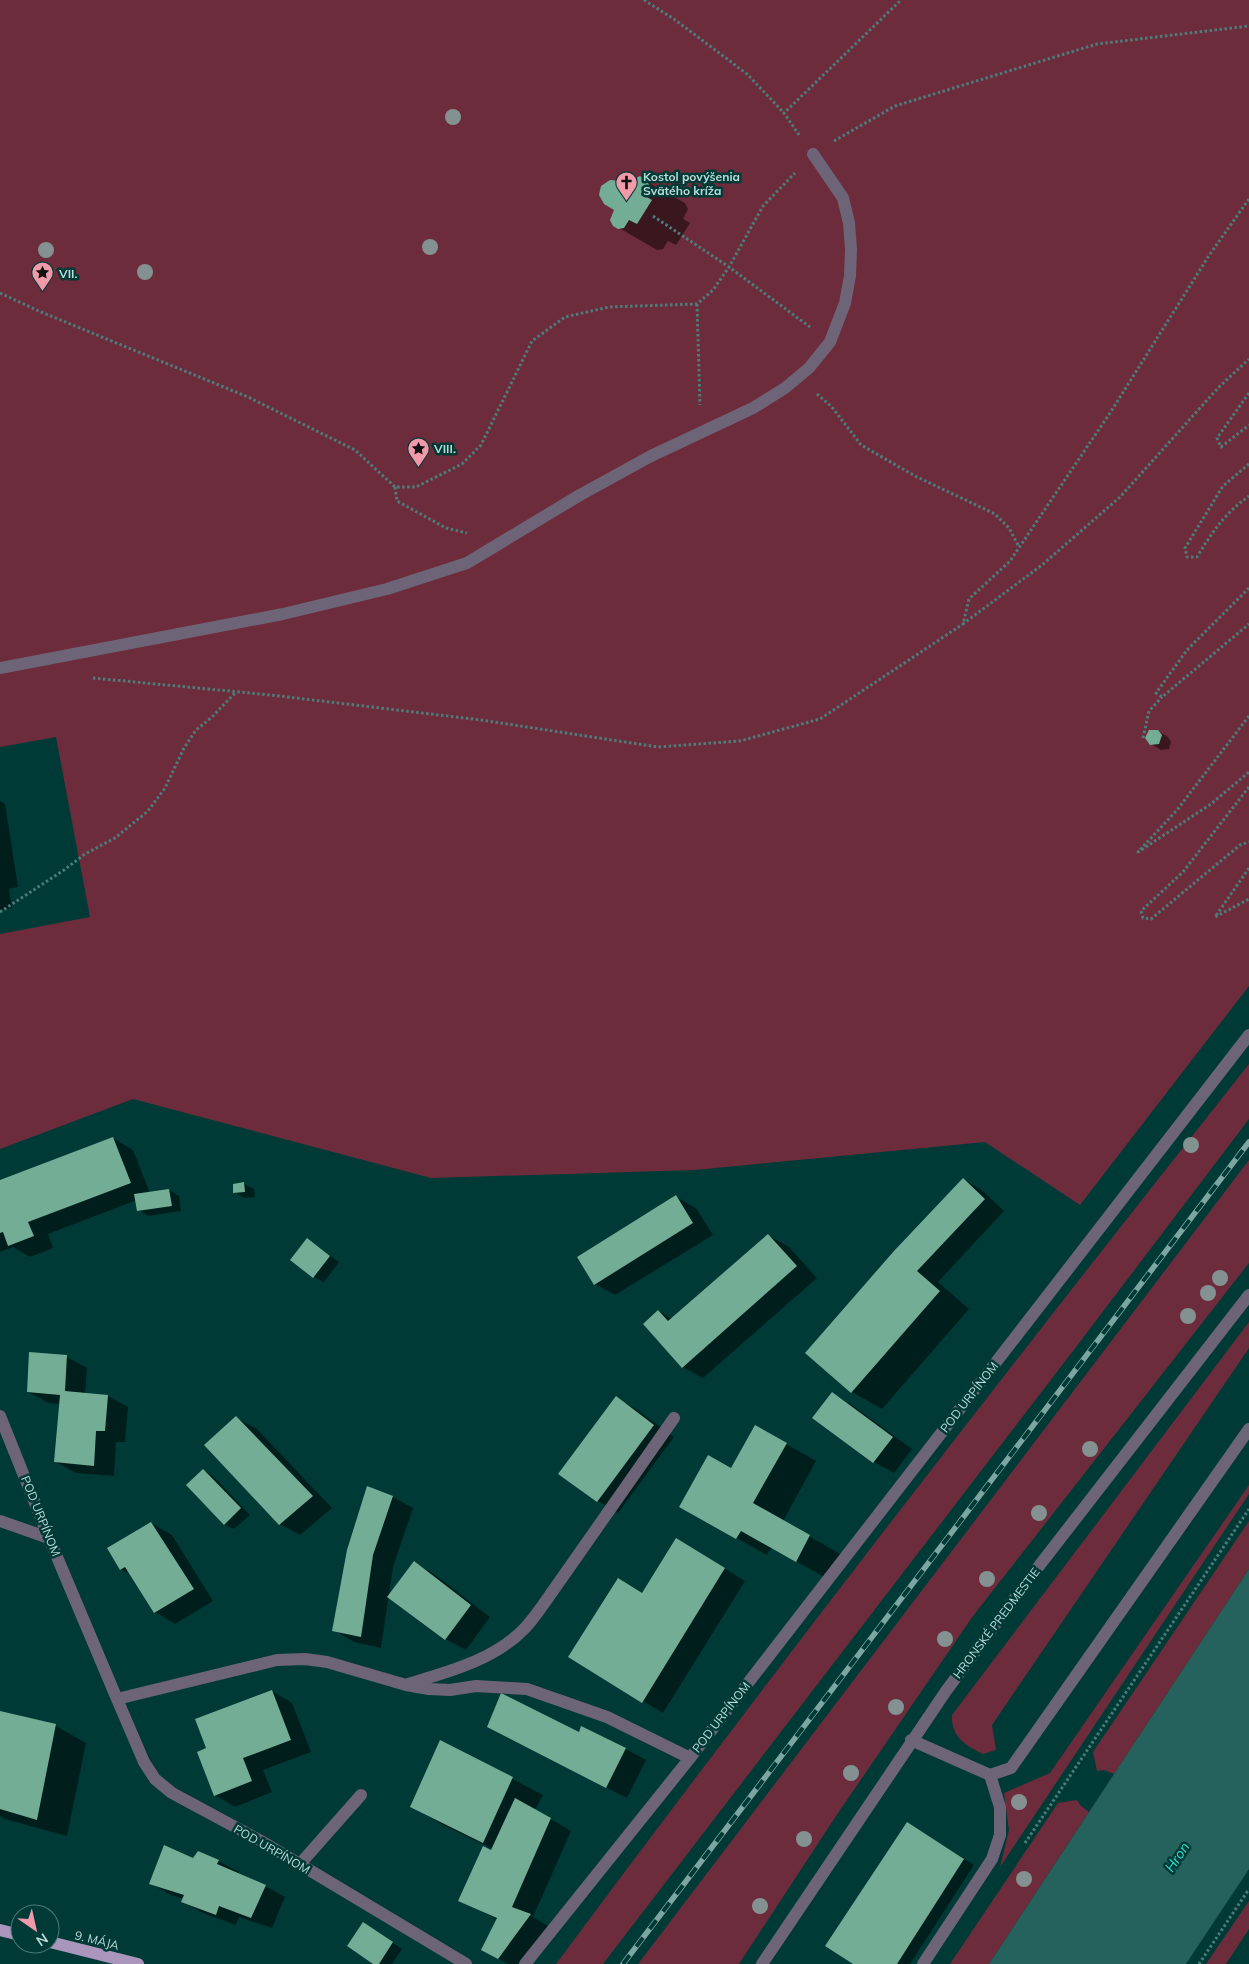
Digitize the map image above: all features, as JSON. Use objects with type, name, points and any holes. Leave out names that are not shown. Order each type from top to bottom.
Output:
[{"type":"main road","name":"9. MÁJA","points":[[60,1944],[138,1964]]},
{"type":"street","points":[[0,668],[283,614],[387,589],[467,563],[580,495],[651,456],[753,408],[785,388],[809,368],[834,335],[845,303],[850,276],[850,240],[843,198],[813,154]]},
{"type":"street","name":"POD URPÍNOM","points":[[525,1964],[690,1758],[1249,1035]]},
{"type":"street","name":"HRONSKÉ PREDMESTIE","points":[[762,1964],[911,1740],[1032,1575],[1249,1295]]},
{"type":"street","name":"POD URPÍNOM","points":[[0,1416],[48,1538],[144,1762],[155,1779],[172,1793],[261,1840],[466,1964]]},
{"type":"street","points":[[406,1685],[450,1672],[478,1659],[504,1646],[524,1630],[674,1418]]},
{"type":"street","points":[[911,1740],[990,1776],[1011,1768],[1249,1429]]},
{"type":"street","points":[[0,1521],[48,1538]]},
{"type":"street","name":"POD URPÍNOM","points":[[117,1699],[277,1660],[327,1662],[429,1690],[450,1690],[476,1686],[527,1689],[607,1717],[690,1758]]},
{"type":"street","points":[[923,1964],[992,1859],[1000,1835],[1000,1808],[990,1776]]},
{"type":"street","points":[[300,1864],[361,1795]]},
{"type":"path","points":[[644,0],[674,19],[747,74],[784,113],[813,154]]},
{"type":"path","points":[[784,113],[901,0]]},
{"type":"path","points":[[395,487],[416,486],[462,464],[481,446],[532,342],[564,317],[609,307],[697,304],[713,290],[729,267],[763,206],[813,154],[895,106],[1097,44],[1249,26]]},
{"type":"path","points":[[963,624],[969,599],[1010,561],[1110,413],[1210,254],[1249,199]]},
{"type":"path","points":[[654,216],[791,312]]},
{"type":"path","points":[[0,293],[248,397],[346,445],[355,450],[395,487],[397,501],[446,528],[476,536],[493,548]]},
{"type":"path","points":[[697,304],[701,433]]},
{"type":"path","points":[[89,678],[237,692],[481,720],[658,747],[740,741],[820,719],[963,624],[1042,565],[1120,497],[1218,388],[1249,359]]},
{"type":"path","points":[[798,376],[832,407],[861,445],[915,476],[994,514],[1010,528],[1019,547]]},
{"type":"path","points":[[1249,393],[1217,438],[1221,447],[1249,424]]},
{"type":"path","points":[[1249,464],[1223,486],[1185,548],[1187,557],[1197,557],[1214,528],[1238,504],[1249,496]]},
{"type":"path","points":[[1162,697],[1156,693],[1187,650],[1249,588]]},
{"type":"path","points":[[1143,738],[1149,711],[1162,697],[1249,624]]},
{"type":"path","points":[[0,912],[85,854],[115,838],[148,812],[165,788],[184,748],[196,730],[237,692]]},
{"type":"path","points":[[1249,716],[1177,810],[1138,852],[1211,804],[1249,772]]},
{"type":"path","points":[[1249,787],[1183,872],[1141,911],[1143,918],[1151,919],[1240,845],[1249,842]]},
{"type":"path","points":[[1249,868],[1215,917],[1249,899]]},
{"type":"path","points":[[1021,1848],[1249,1509]]},
{"type":"path","points":[[1199,1964],[1249,1889]]},
{"type":"shaded area","points":[[0,0],[1249,0],[1249,986],[1080,1205],[985,1142],[695,1170],[431,1178],[133,1099],[0,1149],[0,934],[90,917],[56,737],[0,747]]},
{"type":"shaded area","points":[[1249,1064],[1249,1119],[603,1964],[556,1964],[899,1511]]},
{"type":"shaded area","points":[[1249,1160],[1249,1263],[973,1616],[836,1816],[739,1964],[638,1964]]},
{"type":"shaded area","points":[[1249,1322],[1249,1348],[992,1725],[996,1750],[983,1754],[965,1744],[954,1729],[952,1715]]},
{"type":"shaded area","points":[[1249,1485],[1249,1494],[1000,1867],[1009,1830],[1004,1793],[1050,1773]]},
{"type":"shaded area","points":[[1249,1521],[1249,1569],[1114,1774],[1104,1770],[1097,1771],[1093,1752]]},
{"type":"shaded area","points":[[1077,1800],[1089,1812],[989,1964],[950,1964],[1058,1803]]},
{"type":"shaded area","points":[[1249,1901],[1249,1929],[1226,1964],[1206,1964]]},
{"type":"water","name":"Hron","points":[[1249,1569],[1249,1869],[1186,1964],[989,1964]]},
{"type":"building","name":"Kostol povýšenia Svätého kríža","points":[[640,176],[650,186],[645,196],[652,200],[637,224],[629,220],[624,228],[618,229],[613,226],[610,220],[614,210],[604,204],[599,195],[601,186],[610,180],[620,181],[630,186],[634,179]]},
{"type":"building","points":[[1149,730],[1158,730],[1162,735],[1159,744],[1150,745],[1145,738]]},
{"type":"building","points":[[113,1137],[131,1183],[28,1222],[34,1236],[8,1246],[3,1232],[0,1233],[0,1180]]},
{"type":"building","points":[[963,1178],[985,1199],[917,1271],[940,1291],[851,1393],[805,1353],[894,1251]]},
{"type":"building","points":[[244,1182],[245,1192],[233,1193],[233,1184]]},
{"type":"building","points":[[169,1189],[172,1206],[137,1211],[134,1194]]},
{"type":"building","points":[[676,1195],[693,1223],[594,1285],[577,1257]]},
{"type":"building","points":[[768,1234],[797,1266],[682,1368],[643,1324],[658,1310],[668,1321]]},
{"type":"building","points":[[307,1238],[330,1256],[313,1278],[290,1260]]},
{"type":"building","points":[[29,1352],[67,1355],[65,1391],[108,1395],[105,1431],[96,1431],[94,1466],[54,1462],[60,1395],[27,1392]]},
{"type":"building","points":[[832,1392],[893,1437],[873,1463],[812,1418]]},
{"type":"building","points":[[616,1396],[654,1425],[597,1502],[558,1474]]},
{"type":"building","points":[[236,1416],[313,1496],[279,1525],[204,1445]]},
{"type":"building","points":[[755,1425],[787,1443],[753,1503],[810,1535],[796,1562],[741,1531],[736,1539],[679,1507],[708,1455],[731,1468]]},
{"type":"building","points":[[203,1469],[241,1508],[224,1525],[186,1485]]},
{"type":"building","points":[[367,1486],[393,1496],[373,1555],[361,1637],[332,1631],[347,1550]]},
{"type":"building","points":[[151,1522],[194,1589],[154,1613],[125,1567],[120,1570],[107,1548]]},
{"type":"building","points":[[676,1538],[725,1568],[642,1703],[568,1657],[618,1578],[642,1593]]},
{"type":"building","points":[[414,1561],[471,1605],[445,1640],[387,1597]]},
{"type":"building","points":[[272,1690],[291,1740],[243,1758],[252,1781],[214,1796],[197,1752],[206,1748],[195,1719]]},
{"type":"building","points":[[501,1693],[579,1732],[581,1726],[626,1748],[606,1788],[487,1727]]},
{"type":"building","points":[[0,1711],[56,1724],[37,1820],[0,1809]]},
{"type":"building","points":[[440,1740],[513,1777],[483,1843],[410,1807]]},
{"type":"building","points":[[515,1798],[551,1818],[512,1907],[531,1914],[498,1959],[481,1950],[497,1918],[458,1901],[483,1846],[491,1850]]},
{"type":"building","points":[[907,1822],[964,1859],[897,1964],[853,1964],[825,1946]]},
{"type":"building","points":[[164,1845],[193,1858],[198,1851],[219,1860],[217,1864],[266,1885],[251,1918],[219,1906],[216,1915],[181,1902],[184,1895],[149,1884]]},
{"type":"building","points":[[363,1922],[393,1942],[379,1964],[373,1964],[347,1946]]},
{"type":"railway","points":[[623,1964],[1249,1142]]},
{"type":"place","name":"Kostol povýšenia Svätého kríža","points":[[627,202]]},
{"type":"place","name":"VII.","points":[[43,292]]},
{"type":"place","name":"VIII.","points":[[418,467]]}]
